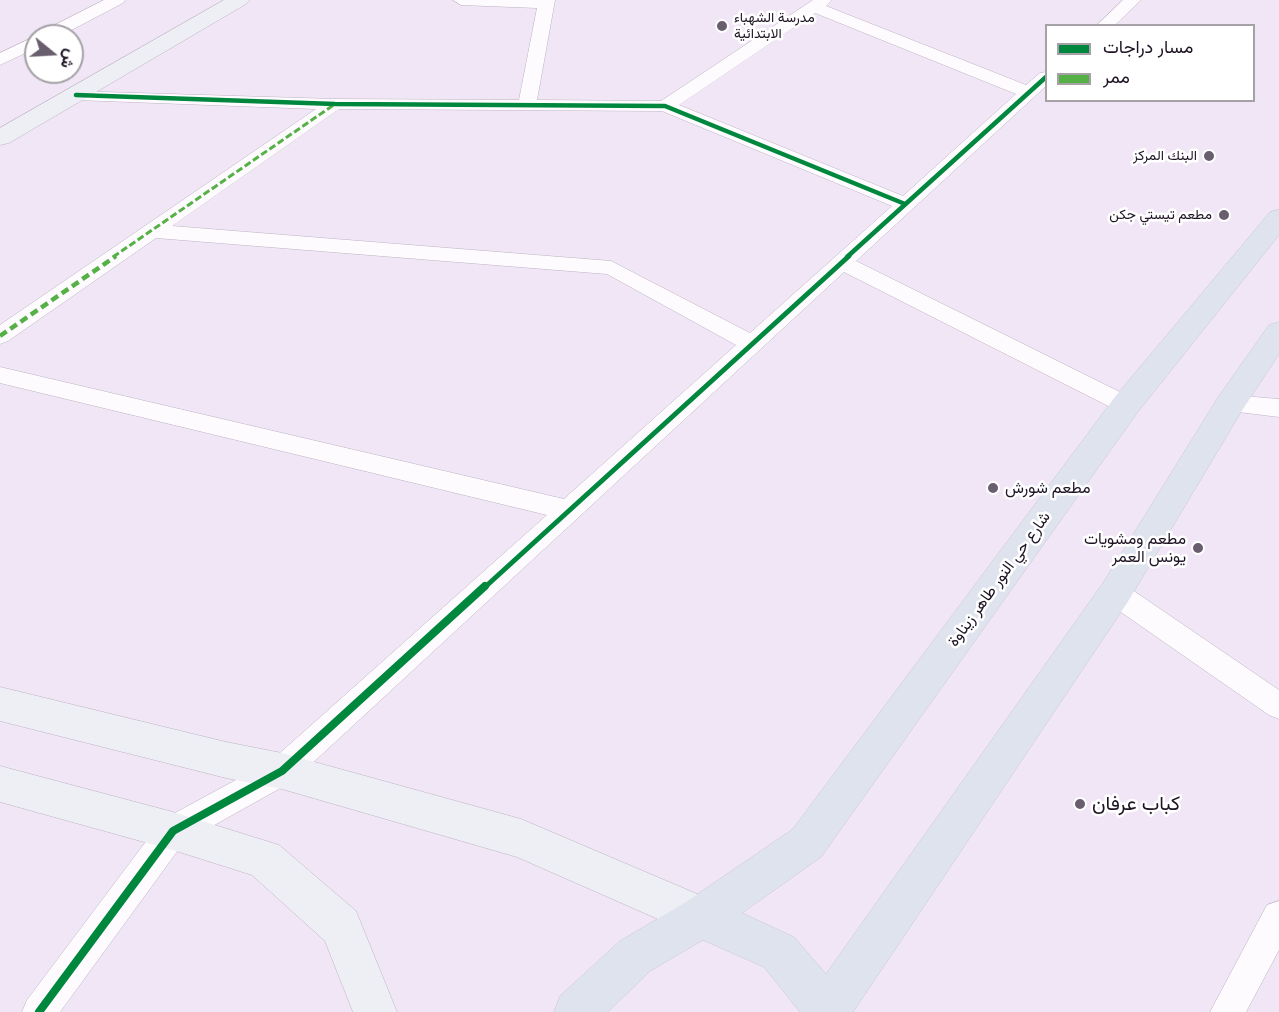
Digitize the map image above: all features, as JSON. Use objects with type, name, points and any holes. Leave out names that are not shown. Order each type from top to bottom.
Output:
[{"type":"main road","name":"شارع حي النور طاهر زيناوة","points":[[576,1012],[635,956],[701,917],[807,843],[1126,405],[1279,219]]},
{"type":"main road","points":[[701,917],[779,951],[829,1011],[1115,593],[1230,404],[1279,332]]},
{"type":"street","points":[[70,24],[117,0]]},
{"type":"street","points":[[31,96],[204,0]]},
{"type":"street","points":[[0,138],[238,0]]},
{"type":"street","points":[[461,0],[547,2],[527,106]]},
{"type":"street","points":[[1106,24],[1133,0]]},
{"type":"street","points":[[39,1012],[174,831],[282,771],[1038,85],[819,3],[665,106]]},
{"type":"street","points":[[0,60],[24,47]]},
{"type":"street","points":[[76,95],[335,104],[665,106],[905,204]]},
{"type":"street","points":[[0,336],[335,104]]},
{"type":"street","points":[[152,231],[611,268],[752,344]]},
{"type":"street","points":[[841,262],[1126,405]]},
{"type":"street","points":[[0,375],[569,510]]},
{"type":"street","points":[[1230,404],[1279,408]]},
{"type":"street","points":[[1115,593],[1279,706]]},
{"type":"street","points":[[0,704],[226,760],[282,771],[521,840],[701,917]]},
{"type":"street","points":[[0,784],[174,831],[264,860],[341,926],[375,1012]]},
{"type":"street","points":[[1227,1012],[1279,917]]},
{"type":"marked path","points":[[0,336],[335,104]]},
{"type":"cycle path","points":[[39,1012],[173,831],[282,771],[1045,78]]},
{"type":"cycle path","points":[[76,95],[335,104],[665,106],[905,204]]},
{"type":"place","name":"مدرسة الشهباء الابتدائية","points":[[722,26]]},
{"type":"place","name":"البنك المركز","points":[[1209,156]]},
{"type":"place","name":"مطعم تيستي جكن","points":[[1224,215]]},
{"type":"place","name":"مطعم شورش","points":[[993,488]]},
{"type":"place","name":"مطعم ومشويات يونس العمر","points":[[1198,548]]},
{"type":"place","name":"كباب عرفان","points":[[1080,804]]}]
